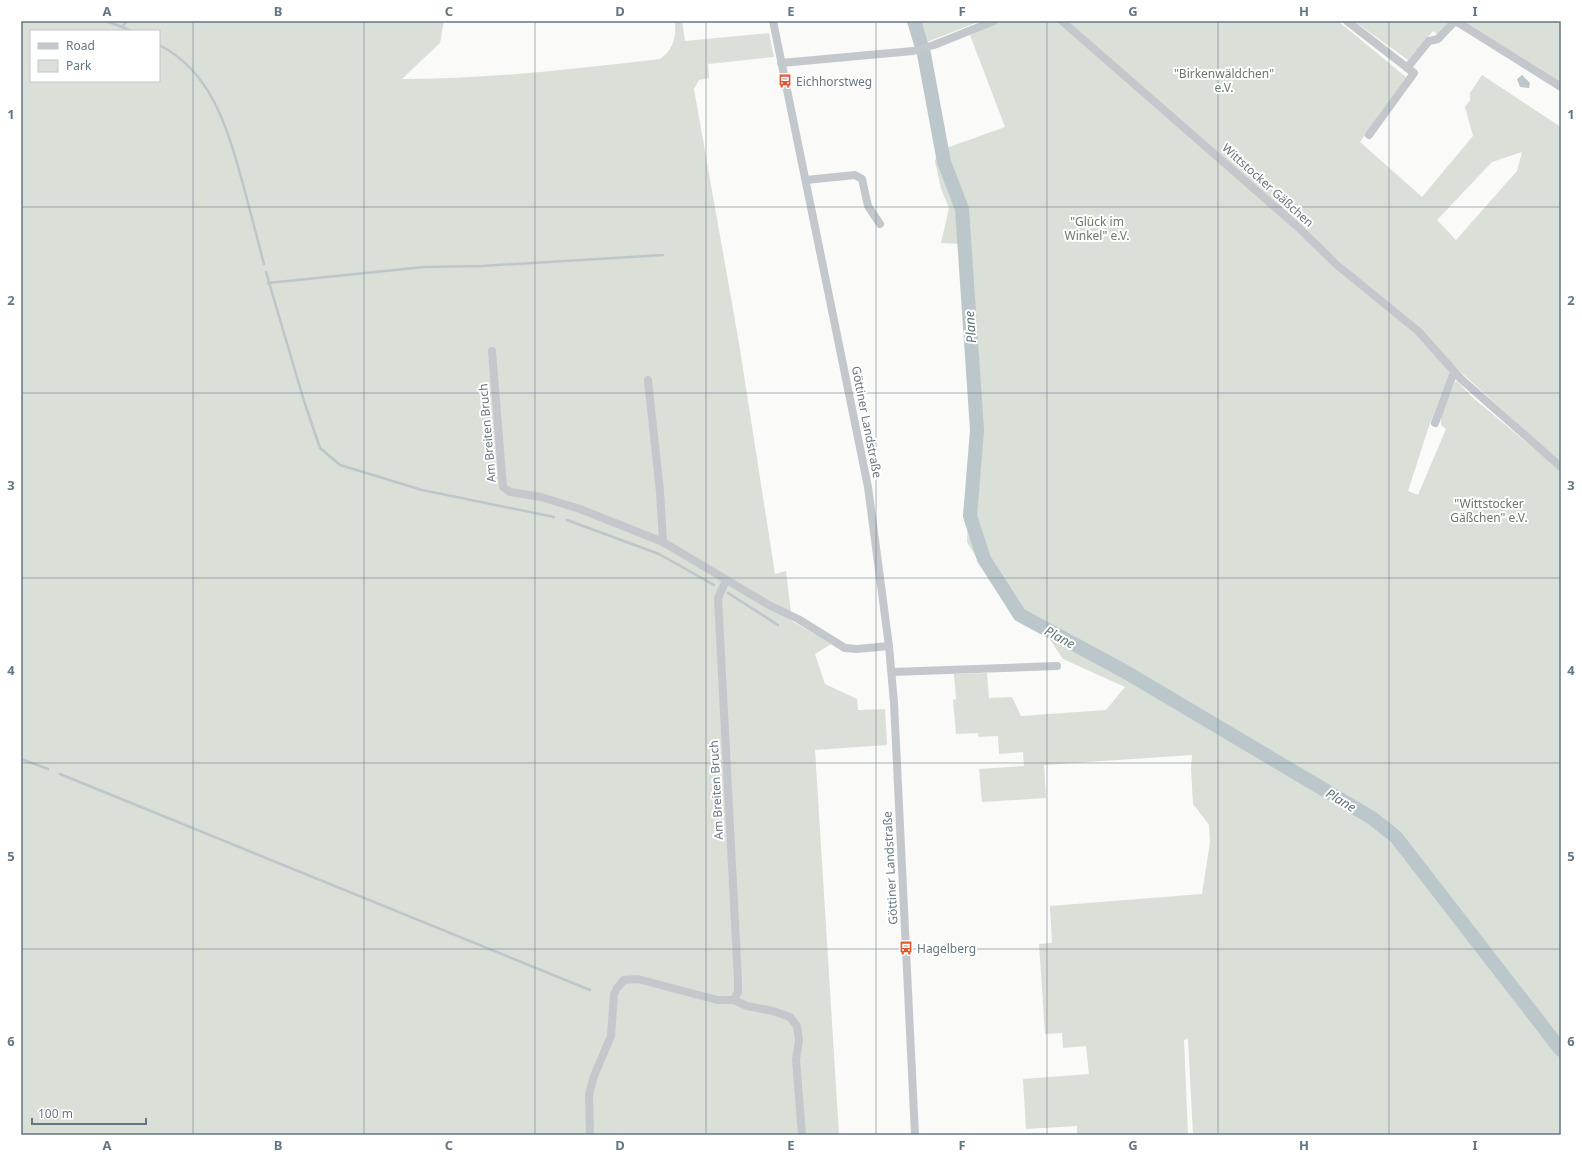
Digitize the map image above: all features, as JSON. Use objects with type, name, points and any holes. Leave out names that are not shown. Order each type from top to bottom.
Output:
[{"type":"street","name":"Göttiner Landstraße","points":[[773,21],[868,487],[889,646],[892,672],[915,1135]]},
{"type":"street","points":[[781,63],[913,51],[934,45],[994,21]]},
{"type":"street","name":"Wittstocker Gäßchen","points":[[1062,21],[1288,218],[1337,264],[1418,331],[1440,354],[1454,372],[1561,468]]},
{"type":"street","points":[[1347,21],[1414,73],[1369,135]]},
{"type":"street","points":[[1407,68],[1429,41],[1438,38],[1454,22],[1459,23],[1561,87]]},
{"type":"street","points":[[806,180],[855,175],[862,179],[868,206],[880,224]]},
{"type":"street","name":"Am Breiten Bruch","points":[[492,351],[503,487],[510,492],[568,505],[663,542],[726,580],[798,619],[845,648],[857,649],[889,646]]},
{"type":"street","points":[[1434,423],[1454,372]]},
{"type":"street","points":[[648,380],[660,492],[663,542]]},
{"type":"street","name":"Am Breiten Bruch","points":[[726,580],[718,598],[738,980],[738,992],[734,1000]]},
{"type":"street","points":[[892,672],[1057,666]]},
{"type":"street","points":[[590,1135],[589,1094],[594,1076],[610,1041],[614,994],[620,983],[630,979],[638,979],[717,1000],[734,1000],[757,1009],[783,1014],[790,1017],[797,1026],[799,1040],[796,1060],[802,1135]]},
{"type":"green space","points":[[21,21],[444,21],[440,43],[402,79],[435,79],[564,70],[660,59],[665,55],[673,43],[675,21],[682,21],[685,41],[769,33],[774,57],[708,64],[709,78],[699,80],[694,89],[739,343],[775,574],[786,571],[792,621],[831,644],[815,654],[825,684],[857,699],[858,710],[885,709],[887,745],[815,750],[839,1135],[21,1135]]},
{"type":"green space","points":[[911,21],[981,21],[919,45]]},
{"type":"green space","points":[[1003,21],[1059,21],[1415,333],[1449,369],[1449,375],[1428,429],[1408,491],[1418,495],[1446,429],[1441,425],[1441,416],[1455,382],[1457,381],[1472,397],[1561,471],[1561,1048],[1397,836],[1372,818],[1396,837],[1561,1052],[1561,1135],[1193,1135],[1188,1039],[1184,1040],[1188,1135],[1077,1135],[1077,1126],[1026,1129],[1023,1079],[1089,1074],[1086,1046],[1063,1048],[1062,1033],[1045,1034],[1039,944],[1052,943],[1050,906],[1202,894],[1210,842],[1209,825],[1193,804],[1191,769],[1192,755],[1044,765],[1046,798],[982,802],[979,769],[1024,766],[1023,752],[999,754],[998,736],[978,737],[978,733],[956,734],[953,700],[956,699],[954,674],[987,673],[989,698],[1012,697],[1021,716],[1106,710],[1125,687],[1063,659],[1045,632],[1021,617],[1015,621],[967,542],[972,423],[969,340],[960,244],[941,243],[949,208],[941,189],[935,161],[938,151],[1005,127],[970,35]]},
{"type":"green space","name":"\"Birkenwäldchen\" e.V.","points":[[1068,21],[1338,21],[1406,77],[1360,142],[1422,197],[1473,136],[1465,107],[1470,100],[1470,93],[1482,75],[1561,127],[1561,463],[1340,262]],"holes":[[[1522,152],[1517,171],[1456,240],[1437,220],[1492,162]]]},
{"type":"green space","points":[[1354,21],[1449,21],[1438,35],[1433,31],[1408,60]]},
{"type":"green space","points":[[1462,21],[1561,21],[1561,84]]},
{"type":"shaded area","points":[[1522,75],[1530,83],[1529,88],[1520,87],[1517,79]]},
{"type":"waterway","points":[[106,21],[122,27],[127,21]]},
{"type":"waterway","name":"Plane","points":[[914,21],[924,54],[944,162],[962,209],[977,430],[970,516],[984,559],[1020,615],[1124,671],[1372,818],[1396,837],[1561,1050]]},
{"type":"waterway","points":[[122,27],[129,30]]},
{"type":"waterway","points":[[160,46],[177,57],[193,71],[216,105],[231,144],[264,264]]},
{"type":"waterway","points":[[268,283],[424,267],[483,266],[663,255]]},
{"type":"waterway","points":[[266,272],[304,401],[320,448],[340,465],[422,490],[554,517]]},
{"type":"waterway","points":[[567,520],[659,554],[714,585]]},
{"type":"waterway","points":[[728,593],[778,625]]},
{"type":"waterway","points":[[21,759],[48,769]]},
{"type":"waterway","points":[[60,774],[590,990]]},
{"type":"place","name":"Eichhorstweg","points":[[785,81]]},
{"type":"place","name":"Hagelberg","points":[[906,948]]},
{"type":"park label","name":"\"Glück im Winkel\" e.V.","points":[[1097,228]]},
{"type":"park label","name":"\"Wittstocker Gäßchen\" e.V.","points":[[1489,510]]}]
